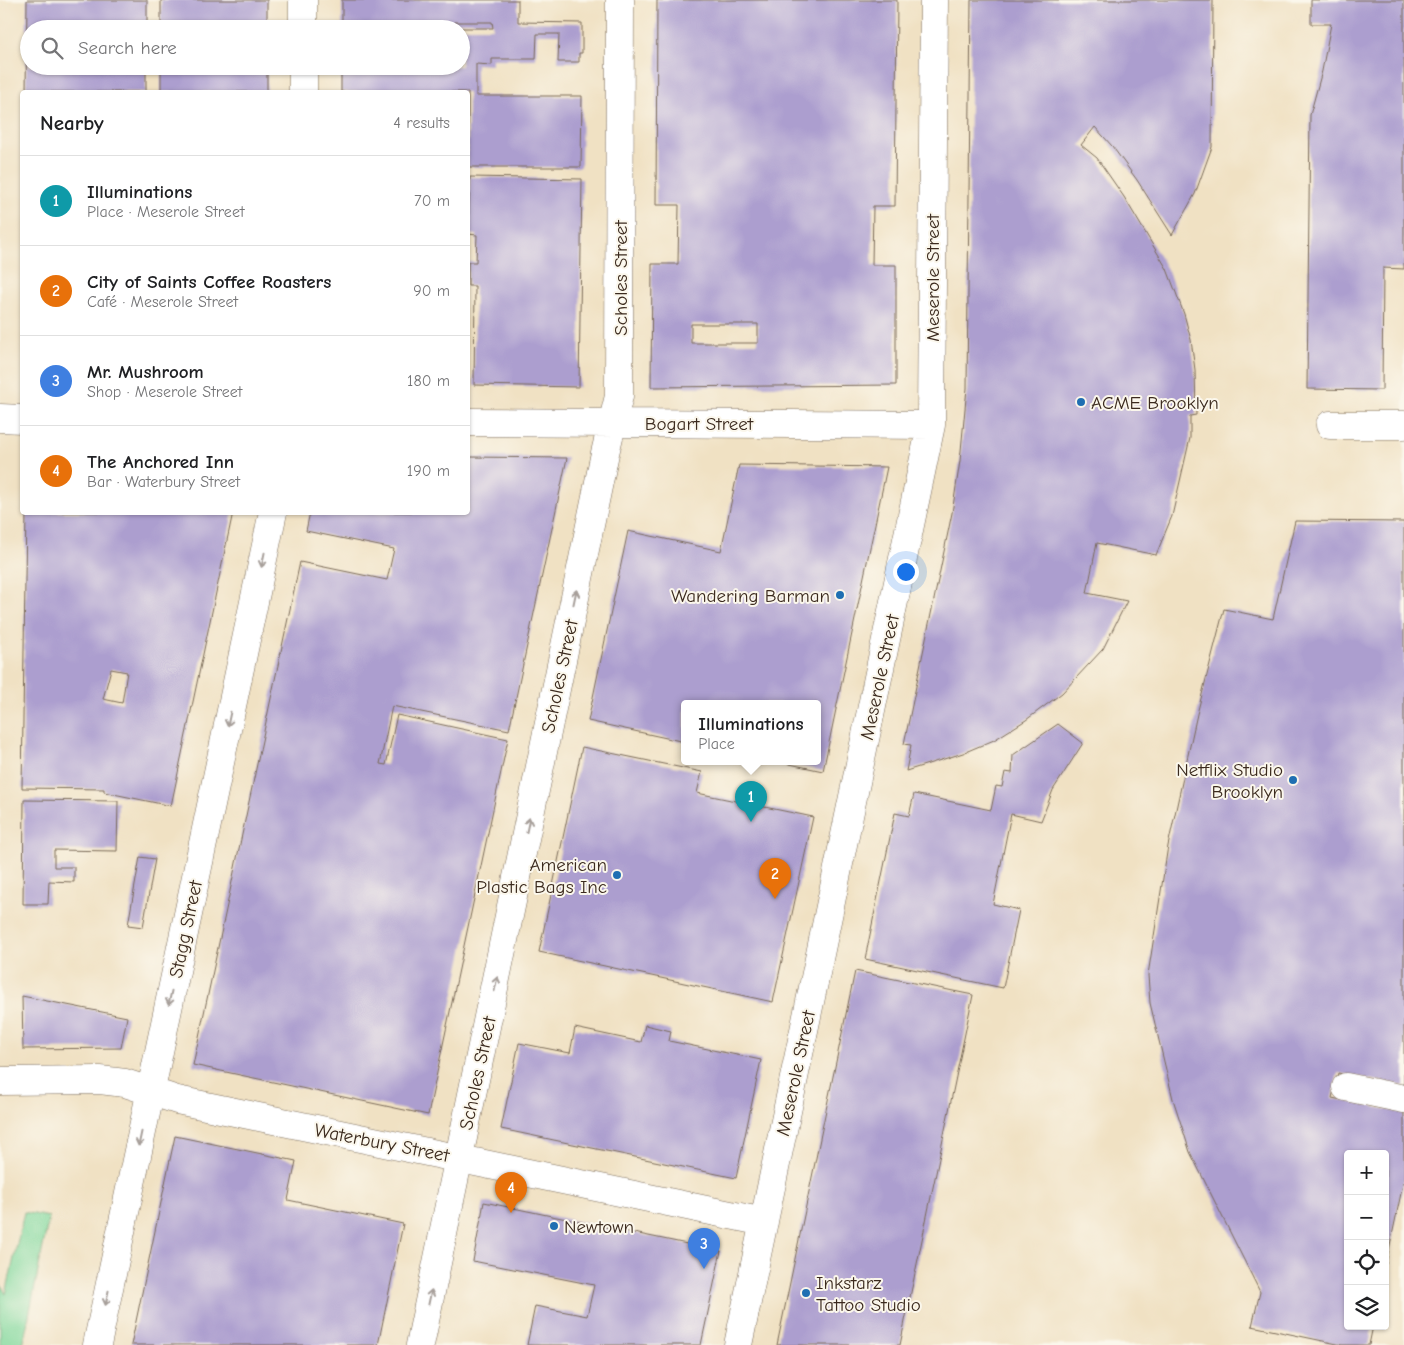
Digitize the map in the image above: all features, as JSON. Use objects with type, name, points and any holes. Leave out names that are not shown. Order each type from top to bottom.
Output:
[{"type":"street","points":[[303,0],[303,20]]},
{"type":"street","name":"Scholes Street","points":[[420,1345],[619,396],[620,0]]},
{"type":"street","name":"Meserole Street","points":[[738,1345],[931,425],[934,0]]},
{"type":"street","points":[[303,75],[303,90]]},
{"type":"street","points":[[0,418],[20,418]]},
{"type":"street","name":"Bogart Street","points":[[470,422],[931,425]]},
{"type":"street","points":[[1330,425],[1404,425]]},
{"type":"street","name":"Stagg Street","points":[[97,1345],[272,515]]},
{"type":"street","name":"Waterbury Street","points":[[0,1081],[100,1080],[125,1083],[177,1100],[764,1222]]},
{"type":"street","points":[[1346,1087],[1404,1099]]},
{"type":"green space","points":[[24,1212],[49,1217],[23,1345],[0,1345],[0,1283],[6,1294]]},
{"type":"building","points":[[27,0],[147,0],[147,20],[27,20]]},
{"type":"building","points":[[161,0],[267,0],[267,20],[161,20]]},
{"type":"building","points":[[342,0],[518,0],[518,22],[582,23],[582,53],[579,53],[579,62],[558,62],[559,34],[537,34],[536,59],[492,59],[492,65],[476,64],[476,96],[582,96],[581,167],[470,167],[470,90],[341,90],[341,75],[470,75],[470,28],[493,28],[492,22],[470,22],[470,20],[342,20]]},
{"type":"building","points":[[657,0],[897,0],[895,206],[873,206],[872,265],[896,265],[896,385],[651,387],[652,264],[678,264],[679,205],[656,205]],"holes":[[[691,324],[758,324],[758,343],[691,343]]]},
{"type":"building","points":[[971,0],[1213,0],[1212,147],[1195,194],[1172,235],[1137,180],[1112,146],[1095,127],[1081,145],[1097,158],[1124,197],[1167,269],[1184,314],[1191,340],[1195,370],[1196,415],[1190,416],[1190,438],[1172,516],[1156,555],[1097,543],[1087,593],[1127,601],[1103,649],[1062,693],[1026,720],[994,740],[963,753],[906,771],[911,745],[904,744],[952,513],[960,461],[967,388]]},
{"type":"building","points":[[1311,0],[1404,0],[1404,269],[1383,268],[1382,390],[1307,389],[1310,115],[1322,71],[1331,24],[1311,24]]},
{"type":"building","points":[[26,75],[146,75],[146,90],[26,90]]},
{"type":"building","points":[[161,75],[267,75],[267,90],[161,90]]},
{"type":"building","points":[[470,177],[582,179],[579,387],[474,385],[475,286],[470,286],[470,262],[476,262],[477,235],[470,234]]},
{"type":"building","points":[[470,457],[567,458],[509,730],[392,706],[380,764],[386,765],[397,715],[508,739],[428,1115],[193,1065],[300,562],[387,580],[394,549],[306,531],[309,515],[470,515]]},
{"type":"building","points":[[739,465],[887,467],[823,771],[794,765],[821,765],[821,700],[681,700],[681,741],[588,721],[628,531],[721,551]]},
{"type":"building","points":[[26,515],[232,515],[171,806],[104,792],[104,789],[22,788]],"holes":[[[111,669],[127,672],[122,703],[103,699]]]},
{"type":"building","name":"Netflix Studio Brooklyn","points":[[1295,521],[1404,522],[1404,1086],[1338,1073],[1332,1098],[1404,1113],[1404,1179],[1389,1250],[1389,1150],[1344,1150],[1344,1330],[1372,1330],[1369,1345],[1342,1345],[1252,1326],[1260,1292],[1190,1152],[1173,1099],[1150,1003],[1148,975],[1168,846],[1197,714],[1224,609],[1273,619]]},
{"type":"building","points":[[1058,724],[1083,743],[1053,790],[1041,821],[1011,814],[993,904],[1019,910],[1003,988],[865,959],[895,813],[909,816],[914,794],[991,810],[996,786],[1002,787],[1005,772],[1012,773],[1013,755]]},
{"type":"building","points":[[582,747],[702,772],[697,793],[813,817],[773,1002],[539,952]]},
{"type":"building","points":[[24,800],[118,801],[117,851],[54,850],[54,867],[74,867],[74,882],[49,881],[48,904],[23,904]]},
{"type":"building","points":[[140,857],[155,859],[143,927],[128,925]]},
{"type":"building","points":[[855,971],[973,995],[936,1173],[900,1345],[777,1345]]},
{"type":"building","points":[[22,996],[127,1017],[121,1048],[23,1049]]},
{"type":"building","points":[[645,1025],[671,1031],[669,1041],[761,1060],[736,1178],[501,1129],[519,1043],[570,1053],[575,1028],[641,1042]]},
{"type":"building","points":[[175,1136],[296,1161],[288,1200],[403,1224],[378,1345],[131,1345]]},
{"type":"building","points":[[484,1202],[721,1251],[701,1345],[527,1345],[535,1306],[587,1316],[594,1285],[473,1261]]},
{"type":"place","name":"ACME Brooklyn","points":[[1081,402]]},
{"type":"place","name":"Wandering Barman","points":[[840,595]]},
{"type":"place","name":"Netflix Studio Brooklyn","points":[[1293,780]]},
{"type":"place","name":"Illuminations","points":[[751,822]]},
{"type":"place","name":"American Plastic Bags Inc","points":[[617,875]]},
{"type":"place","name":"City of Saints Coffee Roasters","points":[[775,899]]},
{"type":"place","name":"The Anchored Inn","points":[[511,1213]]},
{"type":"place","name":"Newtown","points":[[554,1226]]},
{"type":"place","name":"Mr. Mushroom","points":[[704,1269]]},
{"type":"place","name":"Inkstarz Tattoo Studio","points":[[806,1293]]}]
